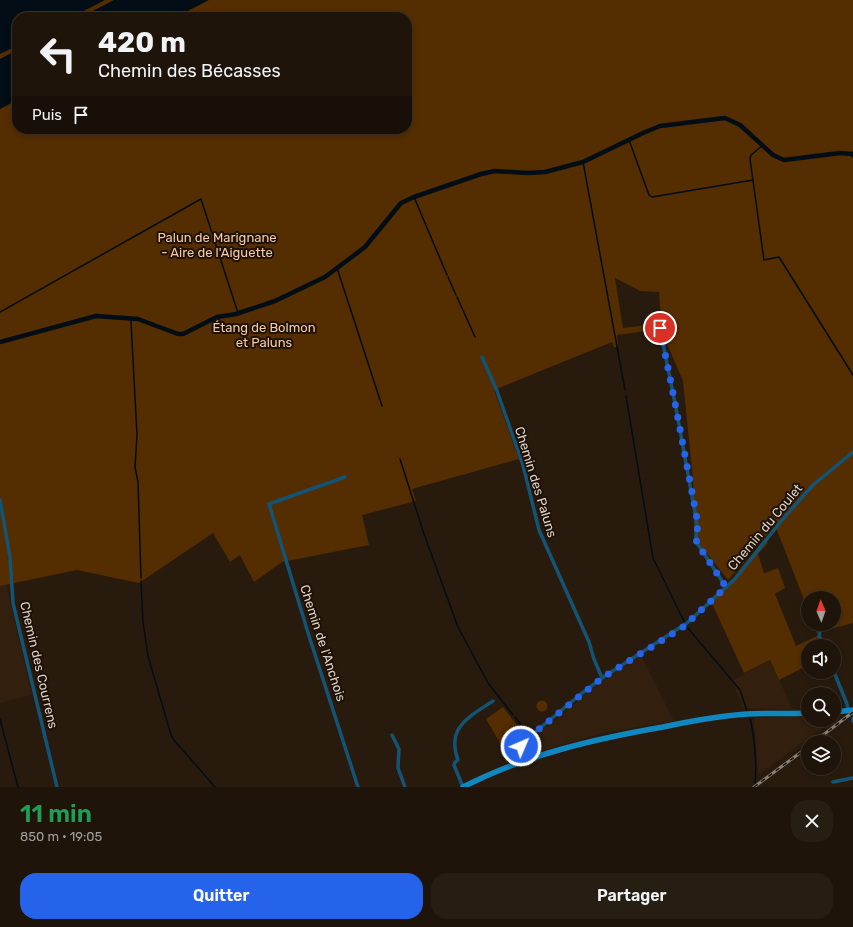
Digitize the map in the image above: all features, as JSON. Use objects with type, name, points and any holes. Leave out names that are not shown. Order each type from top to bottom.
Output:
[{"type":"main road","points":[[463,787],[511,765],[604,738],[694,721],[747,714],[801,714]]},
{"type":"street","points":[[660,328],[698,524],[696,541],[726,587]]},
{"type":"street","name":"Chemin des Paluns","points":[[482,357],[497,391],[523,466],[539,530],[589,642],[594,660],[602,678]]},
{"type":"street","name":"Chemin du Coulet","points":[[511,765],[513,755],[528,738],[602,678],[683,627],[734,579],[782,520],[813,485],[853,452]]},
{"type":"street","name":"Chemin de l'Anchois","points":[[345,477],[269,504],[358,787]]},
{"type":"street","name":"Chemin des Courrens","points":[[0,500],[10,557],[13,603],[58,787]]},
{"type":"street","points":[[837,679],[850,710]]},
{"type":"street","points":[[463,787],[454,765],[458,760],[454,748],[457,733],[462,722],[493,701]]},
{"type":"street","points":[[392,735],[399,749],[398,768],[405,787]]},
{"type":"street","points":[[833,782],[853,778]]},
{"type":"shaded area","points":[[0,0],[105,0],[82,12],[12,12],[12,48],[0,54]]},
{"type":"shaded area","points":[[114,0],[209,0],[186,12],[91,12]]},
{"type":"shaded area","points":[[12,53],[12,103],[0,109],[0,59]]},
{"type":"shaded area","points":[[6,584],[32,695],[0,703],[0,585]]},
{"type":"shaded area","points":[[641,655],[674,721],[603,733],[534,753],[529,745],[533,738],[600,683]]},
{"type":"shaded area","points":[[770,660],[793,710],[743,708],[732,681]]},
{"type":"shaded area","points":[[801,716],[801,727],[823,728],[813,735],[801,735],[801,744],[758,775],[754,718]]},
{"type":"green space","name":"Étang de Bolmon et Paluns","points":[[0,0],[853,0],[853,623],[841,626],[841,591],[801,592],[775,525],[728,580],[694,537],[693,479],[683,381],[662,332],[659,292],[640,291],[615,278],[623,328],[657,324],[659,329],[617,335],[618,347],[614,347],[612,342],[494,390],[519,459],[412,489],[416,501],[362,515],[369,545],[282,562],[254,582],[240,555],[230,562],[213,533],[139,583],[77,570],[0,586]]},
{"type":"green space","points":[[765,538],[768,543],[758,554],[764,573],[778,568],[785,588],[775,594],[796,646],[801,644],[801,669],[779,680],[770,660],[744,673],[710,599],[733,578]]},
{"type":"green space","points":[[821,634],[823,639],[811,639]]},
{"type":"green space","points":[[540,701],[544,701],[546,702],[546,710],[540,711],[537,708],[537,704]]},
{"type":"green space","points":[[503,707],[523,733],[504,750],[486,719]]},
{"type":"waterway","points":[[0,342],[96,316],[138,319],[178,334],[183,334],[217,317],[236,314],[275,301],[325,277],[365,247],[401,203],[414,197],[481,174],[495,171],[528,173],[545,172],[583,162],[660,126],[725,118],[740,125],[773,155],[784,160],[840,153],[853,154]]},
{"type":"waterway","points":[[629,140],[649,195],[652,197],[753,180]]},
{"type":"waterway","points":[[763,145],[751,155],[750,159],[764,260],[779,257],[853,375]]},
{"type":"waterway","points":[[849,154],[853,157]]},
{"type":"waterway","points":[[583,162],[625,390]]},
{"type":"waterway","points":[[414,197],[447,275]]},
{"type":"waterway","points":[[0,312],[201,199],[238,313]]},
{"type":"waterway","points":[[337,268],[382,406]]},
{"type":"waterway","points":[[448,277],[456,295]]},
{"type":"waterway","points":[[457,297],[475,337]]},
{"type":"waterway","points":[[132,319],[137,435],[135,467],[138,482],[141,578]]},
{"type":"waterway","points":[[626,396],[653,558],[685,623]]},
{"type":"waterway","points":[[400,459],[424,534],[458,627],[488,683],[513,715]]},
{"type":"waterway","points":[[141,581],[143,622],[148,656],[171,735],[215,787]]},
{"type":"waterway","points":[[687,627],[740,690],[747,711]]},
{"type":"waterway","points":[[515,717],[527,733]]},
{"type":"waterway","points":[[750,717],[755,750],[755,784]]},
{"type":"waterway","points":[[0,719],[18,787]]},
{"type":"railway","points":[[823,735],[853,712]]},
{"type":"railway","points":[[754,787],[801,752]]},
{"type":"route","points":[[521,746],[528,738],[602,678],[683,627],[726,587],[696,541],[698,524],[695,515],[660,328]]},
{"type":"park label","name":"Palun de Marignane - Aire de l'Aiguette","points":[[217,244]]}]
